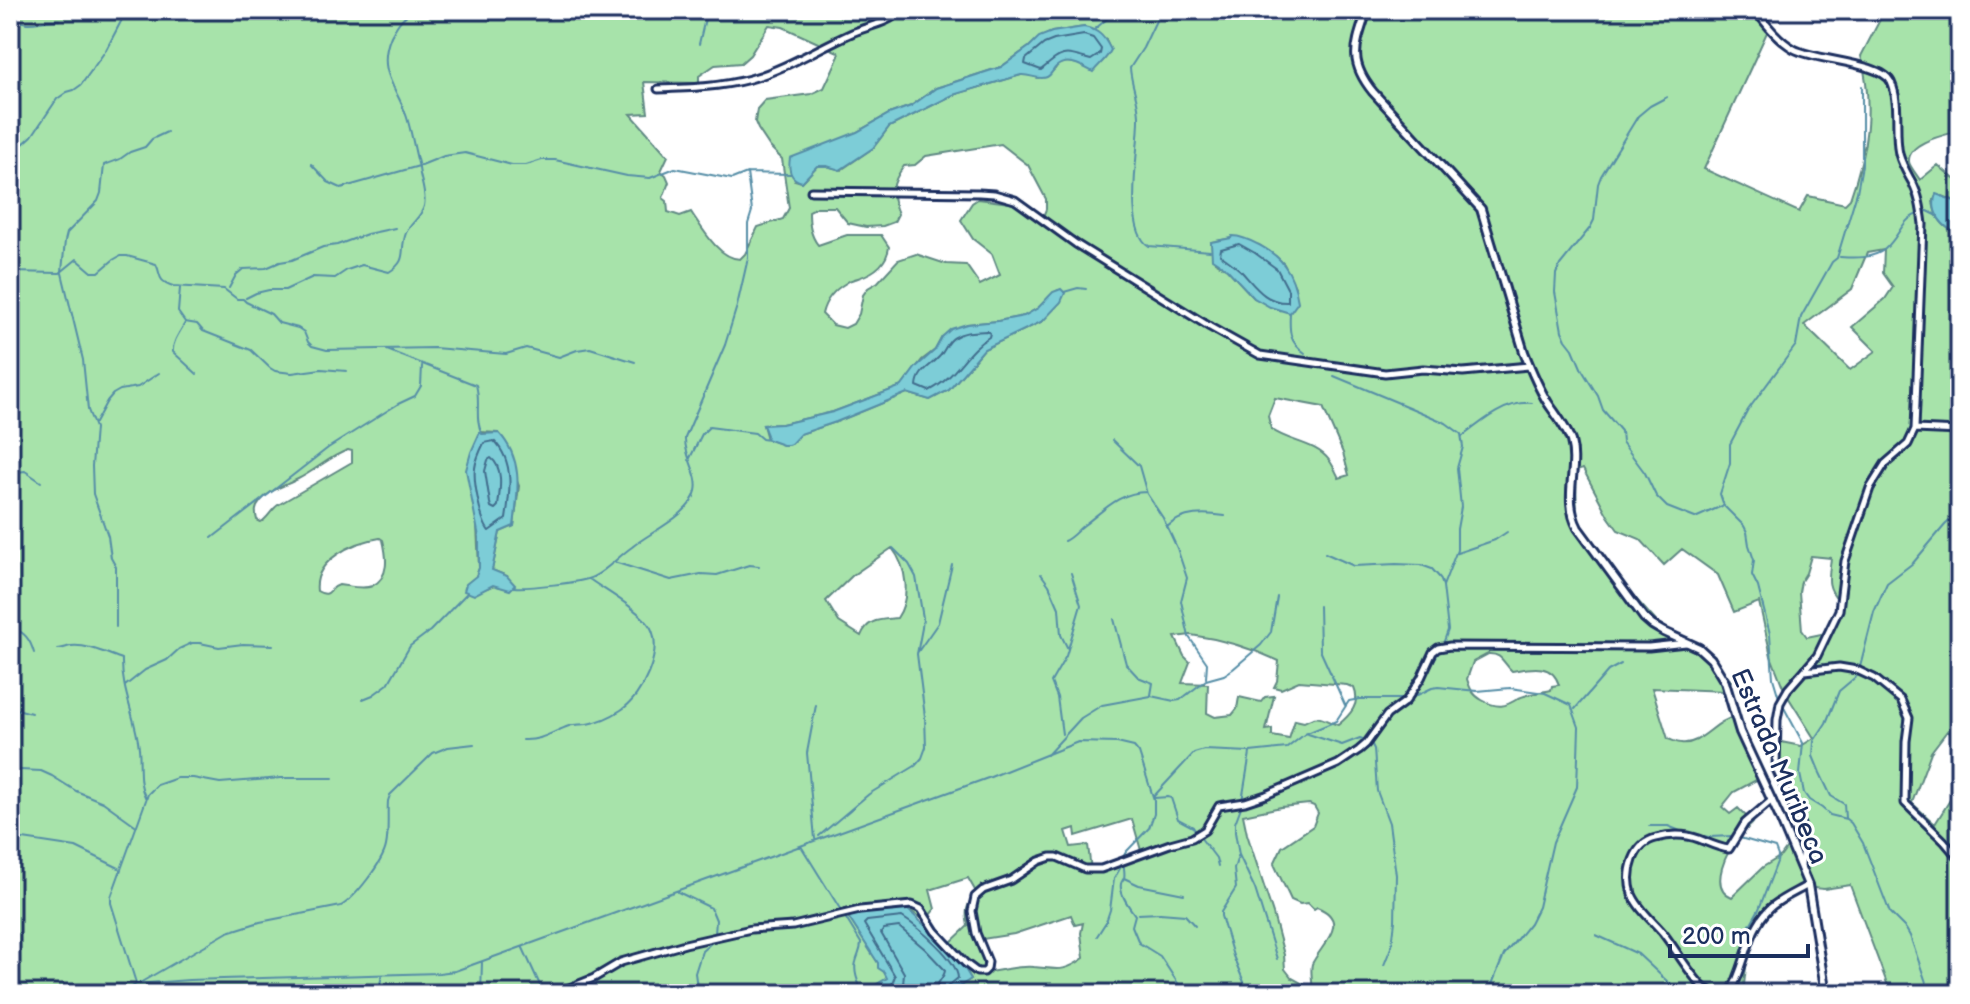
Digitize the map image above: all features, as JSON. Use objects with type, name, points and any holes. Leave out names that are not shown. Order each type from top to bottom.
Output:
[{"type":"street","points":[[658,89],[702,87],[749,79],[891,18],[901,10]]},
{"type":"street","name":"Estrada Muribeca","points":[[1367,10],[1355,52],[1359,72],[1373,92],[1481,209],[1529,366],[1572,444],[1571,505],[1574,521],[1644,618],[1664,632],[1691,643],[1711,659],[1725,682],[1740,732],[1808,885],[1826,994]]},
{"type":"street","points":[[1755,10],[1776,35],[1794,49],[1876,70],[1891,82],[1896,101],[1899,155],[1918,198],[1923,224],[1915,429],[1908,444],[1885,464],[1870,488],[1845,561],[1839,610],[1820,650],[1780,703],[1776,764],[1779,779],[1801,825],[1801,867]]},
{"type":"street","points":[[811,191],[979,193],[1015,200],[1076,244],[1260,355],[1385,373],[1423,369],[1463,372],[1529,366]]},
{"type":"street","points":[[1915,429],[1960,431]]},
{"type":"street","points":[[554,994],[594,978],[629,959],[734,932],[793,926],[849,912],[916,905],[965,963],[977,972],[984,972],[988,962],[976,933],[972,911],[975,897],[983,890],[1011,880],[1044,858],[1057,857],[1085,869],[1101,869],[1192,838],[1205,830],[1219,806],[1255,799],[1338,764],[1366,744],[1387,715],[1406,701],[1438,648],[1649,647],[1691,643]]},
{"type":"street","points":[[1804,671],[1839,667],[1857,670],[1874,678],[1901,700],[1909,718],[1903,785],[1905,803],[1960,860]]},
{"type":"street","points":[[1772,800],[1745,823],[1729,849],[1695,838],[1669,835],[1647,841],[1639,847],[1633,859],[1632,894],[1704,988],[1730,993],[1761,919],[1779,901],[1808,885]]},
{"type":"green space","points":[[10,10],[1753,10],[1769,28],[1704,169],[1799,212],[1808,196],[1845,204],[1850,199],[1861,164],[1867,129],[1867,93],[1861,56],[1885,10],[1960,10],[1960,132],[1920,144],[1910,155],[1909,162],[1920,180],[1938,165],[1960,184],[1960,203],[1943,196],[1933,200],[1941,222],[1960,234],[1960,739],[1947,731],[1931,752],[1912,803],[1935,824],[1960,784],[1960,994],[1891,994],[1850,885],[1824,889],[1803,887],[1769,906],[1755,922],[1744,952],[1743,994],[948,994],[971,979],[949,944],[968,926],[967,909],[976,892],[968,878],[930,890],[935,909],[925,921],[906,908],[848,916],[888,978],[853,994],[10,994]],"holes":[[[769,25],[783,27],[838,52],[839,56],[824,88],[811,94],[765,100],[757,109],[755,122],[758,129],[782,159],[789,208],[783,219],[758,227],[740,259],[732,258],[718,248],[691,212],[680,216],[668,212],[667,201],[663,198],[669,182],[661,171],[668,156],[631,114],[648,113],[644,82],[699,83],[699,76],[715,65],[741,63],[750,55]],[[1084,27],[1106,40],[1110,50],[1099,64],[1092,66],[1065,62],[1038,78],[1021,75],[953,95],[889,127],[873,148],[841,170],[817,166],[802,182],[795,180],[857,132],[911,106],[936,88],[1001,67],[1052,32]],[[1001,144],[1028,165],[1046,199],[1046,209],[1044,214],[1038,215],[1010,203],[978,199],[961,220],[973,239],[992,254],[1000,275],[980,285],[966,265],[946,264],[916,254],[898,260],[878,282],[868,288],[853,324],[845,328],[833,325],[822,314],[831,296],[849,281],[879,267],[889,247],[881,235],[847,235],[818,245],[810,229],[809,211],[817,207],[835,207],[848,223],[866,227],[894,222],[898,214],[893,189],[904,166],[915,165],[926,156]],[[1232,238],[1259,245],[1274,255],[1284,264],[1295,287],[1280,310],[1254,298],[1227,269],[1215,262],[1211,242]],[[1884,250],[1883,273],[1893,287],[1885,299],[1852,327],[1876,351],[1850,370],[1804,325],[1852,289],[1867,253]],[[1058,290],[1043,321],[984,349],[949,390],[930,400],[907,393],[800,434],[791,443],[783,445],[767,439],[763,425],[782,424],[833,412],[902,386],[922,360],[935,350],[942,337],[967,324],[1024,316]],[[1275,398],[1323,407],[1349,475],[1339,478],[1323,454],[1271,429],[1268,416]],[[480,432],[498,433],[519,486],[514,526],[500,532],[492,570],[507,576],[501,587],[494,585],[487,588],[476,576],[479,568]],[[352,451],[352,462],[278,505],[261,522],[257,520],[256,508],[264,498],[329,460]],[[1583,469],[1618,530],[1640,539],[1664,565],[1682,549],[1718,575],[1734,612],[1759,602],[1771,656],[1785,692],[1814,738],[1801,746],[1781,742],[1778,777],[1803,825],[1804,853],[1798,855],[1789,845],[1781,856],[1763,867],[1732,897],[1721,885],[1722,868],[1735,842],[1753,823],[1738,808],[1730,814],[1722,807],[1734,792],[1760,778],[1735,717],[1695,741],[1676,742],[1668,739],[1652,688],[1726,691],[1731,681],[1710,655],[1693,641],[1657,624],[1618,579],[1599,549],[1577,524],[1576,471]],[[370,540],[383,540],[386,560],[382,577],[368,587],[339,585],[327,593],[317,591],[317,580],[322,570],[337,554]],[[892,548],[904,573],[906,592],[901,610],[897,618],[871,623],[861,636],[839,622],[826,601],[853,575]],[[1811,556],[1831,558],[1830,586],[1839,601],[1826,633],[1807,637],[1802,630],[1799,592]],[[1191,635],[1213,639],[1279,661],[1274,687],[1281,689],[1299,681],[1347,685],[1354,688],[1355,704],[1338,725],[1318,718],[1304,722],[1295,720],[1289,739],[1272,736],[1272,729],[1266,730],[1274,696],[1265,697],[1261,702],[1239,697],[1237,709],[1232,715],[1215,717],[1207,713],[1208,684],[1182,683],[1190,662],[1175,637]],[[1488,654],[1499,657],[1512,671],[1546,670],[1559,685],[1497,706],[1472,691],[1467,679],[1473,662]],[[1309,804],[1318,813],[1313,826],[1282,847],[1274,864],[1291,900],[1308,903],[1314,909],[1317,907],[1332,919],[1331,934],[1312,964],[1312,989],[1292,978],[1285,969],[1273,914],[1243,815]],[[1132,819],[1142,854],[1091,870],[1088,845],[1071,847],[1066,831],[1075,828],[1076,836]],[[1071,915],[1075,925],[1083,923],[1084,958],[1060,969],[1022,967],[987,972],[976,940],[1014,934]]]},
{"type":"water","points":[[1084,27],[1100,34],[1111,50],[1093,72],[1065,63],[1044,78],[1021,75],[953,95],[889,127],[873,148],[840,170],[817,166],[802,182],[791,173],[790,158],[857,132],[911,106],[936,88],[1001,67],[1039,37]]},
{"type":"water","points":[[1936,194],[1960,203],[1960,234],[1939,219],[1934,207]]},
{"type":"water","points":[[1232,236],[1260,246],[1284,265],[1293,282],[1298,302],[1290,313],[1254,298],[1227,269],[1212,259],[1211,242]]},
{"type":"water","points":[[1061,289],[1065,293],[1061,302],[1043,321],[984,349],[949,390],[930,400],[907,393],[800,434],[788,445],[766,439],[763,425],[782,424],[833,412],[902,386],[951,329],[1024,316]]},
{"type":"water","points":[[480,432],[499,433],[516,465],[518,489],[514,526],[500,532],[492,570],[507,576],[515,585],[510,590],[493,585],[474,595],[464,591],[479,568],[479,537],[466,470]]},
{"type":"water","points":[[906,908],[956,954],[971,979],[948,994],[853,994],[887,978],[847,915]]},
{"type":"waterway","points":[[10,174],[22,145],[32,136],[57,99],[81,85],[106,50],[127,10]]},
{"type":"waterway","points":[[416,10],[404,17],[391,36],[386,67],[407,118],[419,167]]},
{"type":"waterway","points":[[699,44],[707,10]]},
{"type":"waterway","points":[[1095,29],[1124,10]]},
{"type":"waterway","points":[[1161,10],[1130,68],[1139,117],[1134,186],[1136,223],[1141,237],[1149,246],[1210,251]]},
{"type":"waterway","points":[[10,16],[29,23],[59,20]]},
{"type":"waterway","points":[[1779,698],[1773,678],[1770,634],[1752,575],[1754,560],[1747,532],[1724,506],[1720,494],[1730,463],[1730,444],[1748,410],[1796,345],[1801,317],[1837,258],[1862,165],[1862,86]]},
{"type":"waterway","points":[[1667,97],[1638,116],[1601,176],[1594,220],[1560,265],[1555,292],[1566,340],[1603,410],[1621,431],[1622,442],[1645,473],[1656,496],[1667,507],[1695,518],[1722,506]]},
{"type":"waterway","points":[[62,271],[67,233],[98,201],[104,165],[145,147],[152,139],[167,132]]},
{"type":"waterway","points":[[311,164],[328,182],[341,188],[444,156],[465,153],[512,165],[555,160],[650,178],[675,168],[732,179],[747,173],[791,174]]},
{"type":"waterway","points":[[246,298],[269,290],[285,290],[313,277],[335,278],[362,265],[389,272],[395,268],[401,259],[406,233],[424,206],[419,168]]},
{"type":"waterway","points":[[514,587],[554,585],[593,577],[669,522],[693,500],[697,485],[685,438],[725,345],[737,306],[748,258],[748,224],[752,211],[747,173]]},
{"type":"waterway","points":[[1840,257],[1875,255],[1891,243],[1912,217],[1928,211],[1938,216]]},
{"type":"waterway","points":[[229,288],[243,269],[266,268],[323,247],[395,228]]},
{"type":"waterway","points":[[10,272],[60,273],[77,259],[92,272],[99,272],[113,260],[127,256],[156,264],[162,280],[173,286],[224,289],[237,299],[243,299],[271,314],[279,323],[298,328],[312,346],[327,350],[434,348],[506,354],[526,348],[559,357],[590,348],[635,362]]},
{"type":"waterway","points":[[62,273],[83,360],[88,410],[95,428],[93,494],[116,567],[116,627]]},
{"type":"waterway","points":[[180,288],[178,312],[185,322],[197,324],[203,331],[251,350],[275,371],[347,371]]},
{"type":"waterway","points":[[1064,292],[1086,289]]},
{"type":"waterway","points":[[1290,313],[1291,336],[1305,353]]},
{"type":"waterway","points":[[185,323],[173,352],[197,374]]},
{"type":"waterway","points":[[387,350],[476,385],[478,422],[482,434]]},
{"type":"waterway","points":[[212,538],[328,448],[415,396],[421,386],[422,366]]},
{"type":"waterway","points":[[95,423],[113,394],[138,387],[159,373]]},
{"type":"waterway","points":[[1334,376],[1446,423],[1461,434],[1463,447],[1457,468],[1461,507],[1457,550],[1443,586]]},
{"type":"waterway","points":[[1463,436],[1504,408],[1532,403]]},
{"type":"waterway","points":[[689,460],[709,427],[755,433],[769,440]]},
{"type":"waterway","points":[[1112,440],[1139,466],[1147,494],[1177,548],[1187,578],[1181,601],[1189,637],[1207,663],[1206,678]]},
{"type":"waterway","points":[[10,473],[25,471],[41,482]]},
{"type":"waterway","points":[[1064,541],[1113,503],[1128,495],[1146,492]]},
{"type":"waterway","points":[[1845,818],[1844,804],[1831,796],[1813,756],[1814,741],[1826,723],[1839,691],[1858,675],[1874,612],[1887,583],[1913,563],[1960,511]]},
{"type":"waterway","points":[[1167,527],[1187,516],[1225,516]]},
{"type":"waterway","points":[[1457,553],[1495,540],[1507,532]]},
{"type":"waterway","points":[[819,836],[869,794],[915,766],[926,747],[917,654],[923,618],[916,577],[909,564],[893,548]]},
{"type":"waterway","points":[[1325,553],[1354,566],[1396,564],[1421,565],[1432,569],[1443,586],[1448,630],[1443,644]]},
{"type":"waterway","points":[[614,562],[671,580],[701,574],[717,575],[749,565],[759,566]]},
{"type":"waterway","points":[[917,653],[938,623],[952,565]]},
{"type":"waterway","points":[[1062,734],[1057,697],[1051,682],[1066,656],[1081,605],[1071,573]]},
{"type":"waterway","points":[[1041,574],[1059,608],[1061,635],[1068,649]]},
{"type":"waterway","points":[[523,740],[541,738],[569,726],[591,723],[621,710],[636,695],[648,673],[654,649],[651,628],[632,608],[589,579]]},
{"type":"waterway","points":[[363,699],[388,684],[410,646],[430,631],[467,593]]},
{"type":"waterway","points":[[1047,755],[1081,718],[1102,705],[1151,696],[1180,700],[1206,680],[1233,669],[1271,632],[1277,597]]},
{"type":"waterway","points":[[1319,606],[1320,650],[1345,705]]},
{"type":"waterway","points":[[1114,619],[1126,664],[1138,677],[1153,683],[1151,695]]},
{"type":"waterway","points":[[10,627],[26,637],[34,653]]},
{"type":"waterway","points":[[125,686],[145,670],[192,643],[219,647],[273,645]]},
{"type":"waterway","points":[[58,649],[84,646],[122,659],[139,748],[141,787],[146,799]]},
{"type":"waterway","points":[[1427,672],[1440,650]]},
{"type":"waterway","points":[[1575,709],[1608,671],[1621,664]]},
{"type":"waterway","points":[[1411,698],[1438,687],[1477,691],[1510,688],[1545,693],[1571,705],[1579,727],[1577,787],[1553,842],[1538,907],[1530,923],[1504,955],[1488,994]]},
{"type":"waterway","points":[[1154,796],[1194,753],[1204,750],[1250,752],[1287,748],[1305,734],[1336,721],[1349,701],[1405,699]]},
{"type":"waterway","points":[[1782,704],[1803,743],[1800,774],[1804,793],[1830,815],[1851,823],[1863,843],[1890,913],[1910,936],[1930,994]]},
{"type":"waterway","points":[[815,839],[807,753],[816,705]]},
{"type":"waterway","points":[[10,707],[31,713]]},
{"type":"waterway","points":[[1308,734],[1342,745],[1360,738],[1365,740]]},
{"type":"waterway","points":[[123,994],[136,984],[189,980],[455,971],[988,778],[1078,742],[1117,743],[1134,747],[1139,753],[1154,800],[1154,814],[1149,828],[1123,857],[1114,879],[1110,910],[1097,936]]},
{"type":"waterway","points":[[1371,743],[1377,791],[1389,823],[1396,875],[1392,945],[1384,965]]},
{"type":"waterway","points":[[138,984],[228,932],[260,922],[341,906],[368,879],[384,853],[390,795],[433,753],[448,747],[474,744]]},
{"type":"waterway","points":[[1250,753],[1235,832],[1239,855],[1255,889],[1277,959]]},
{"type":"waterway","points":[[20,770],[41,771],[52,776],[76,791],[103,802],[135,825]]},
{"type":"waterway","points":[[136,983],[111,897],[148,794],[157,785],[177,778],[220,783],[333,778]]},
{"type":"waterway","points":[[1154,798],[1171,798],[1178,819],[1196,832]]},
{"type":"waterway","points":[[1649,826],[1668,826],[1709,837],[1733,836],[1775,848],[1777,862],[1750,925],[1750,935]]},
{"type":"waterway","points":[[10,837],[76,847],[119,868]]},
{"type":"waterway","points":[[1200,837],[1216,858],[1218,866]]},
{"type":"waterway","points":[[801,846],[842,912]]},
{"type":"waterway","points":[[1238,856],[1234,869],[1236,888],[1221,916],[1249,994]]},
{"type":"waterway","points":[[1123,864],[1122,892],[1135,915]]},
{"type":"waterway","points":[[1124,878],[1139,885],[1184,894]]},
{"type":"waterway","points":[[678,892],[711,908],[716,920],[715,934],[702,951],[695,973],[698,994]]},
{"type":"waterway","points":[[1138,914],[1185,915],[1195,926]]},
{"type":"waterway","points":[[1135,915],[1132,926],[1139,943],[1160,956],[1181,988]]},
{"type":"waterway","points":[[845,917],[861,943],[855,970],[863,994]]},
{"type":"waterway","points":[[1596,935],[1638,954],[1669,983],[1686,994]]},
{"type":"waterway","points":[[523,948],[544,994]]},
{"type":"waterway","points":[[481,994],[482,962]]},
{"type":"waterway","points":[[10,972],[15,978],[17,994]]},
{"type":"waterway","points":[[378,994],[382,975]]},
{"type":"waterway","points":[[1943,994],[1960,987]]}]
